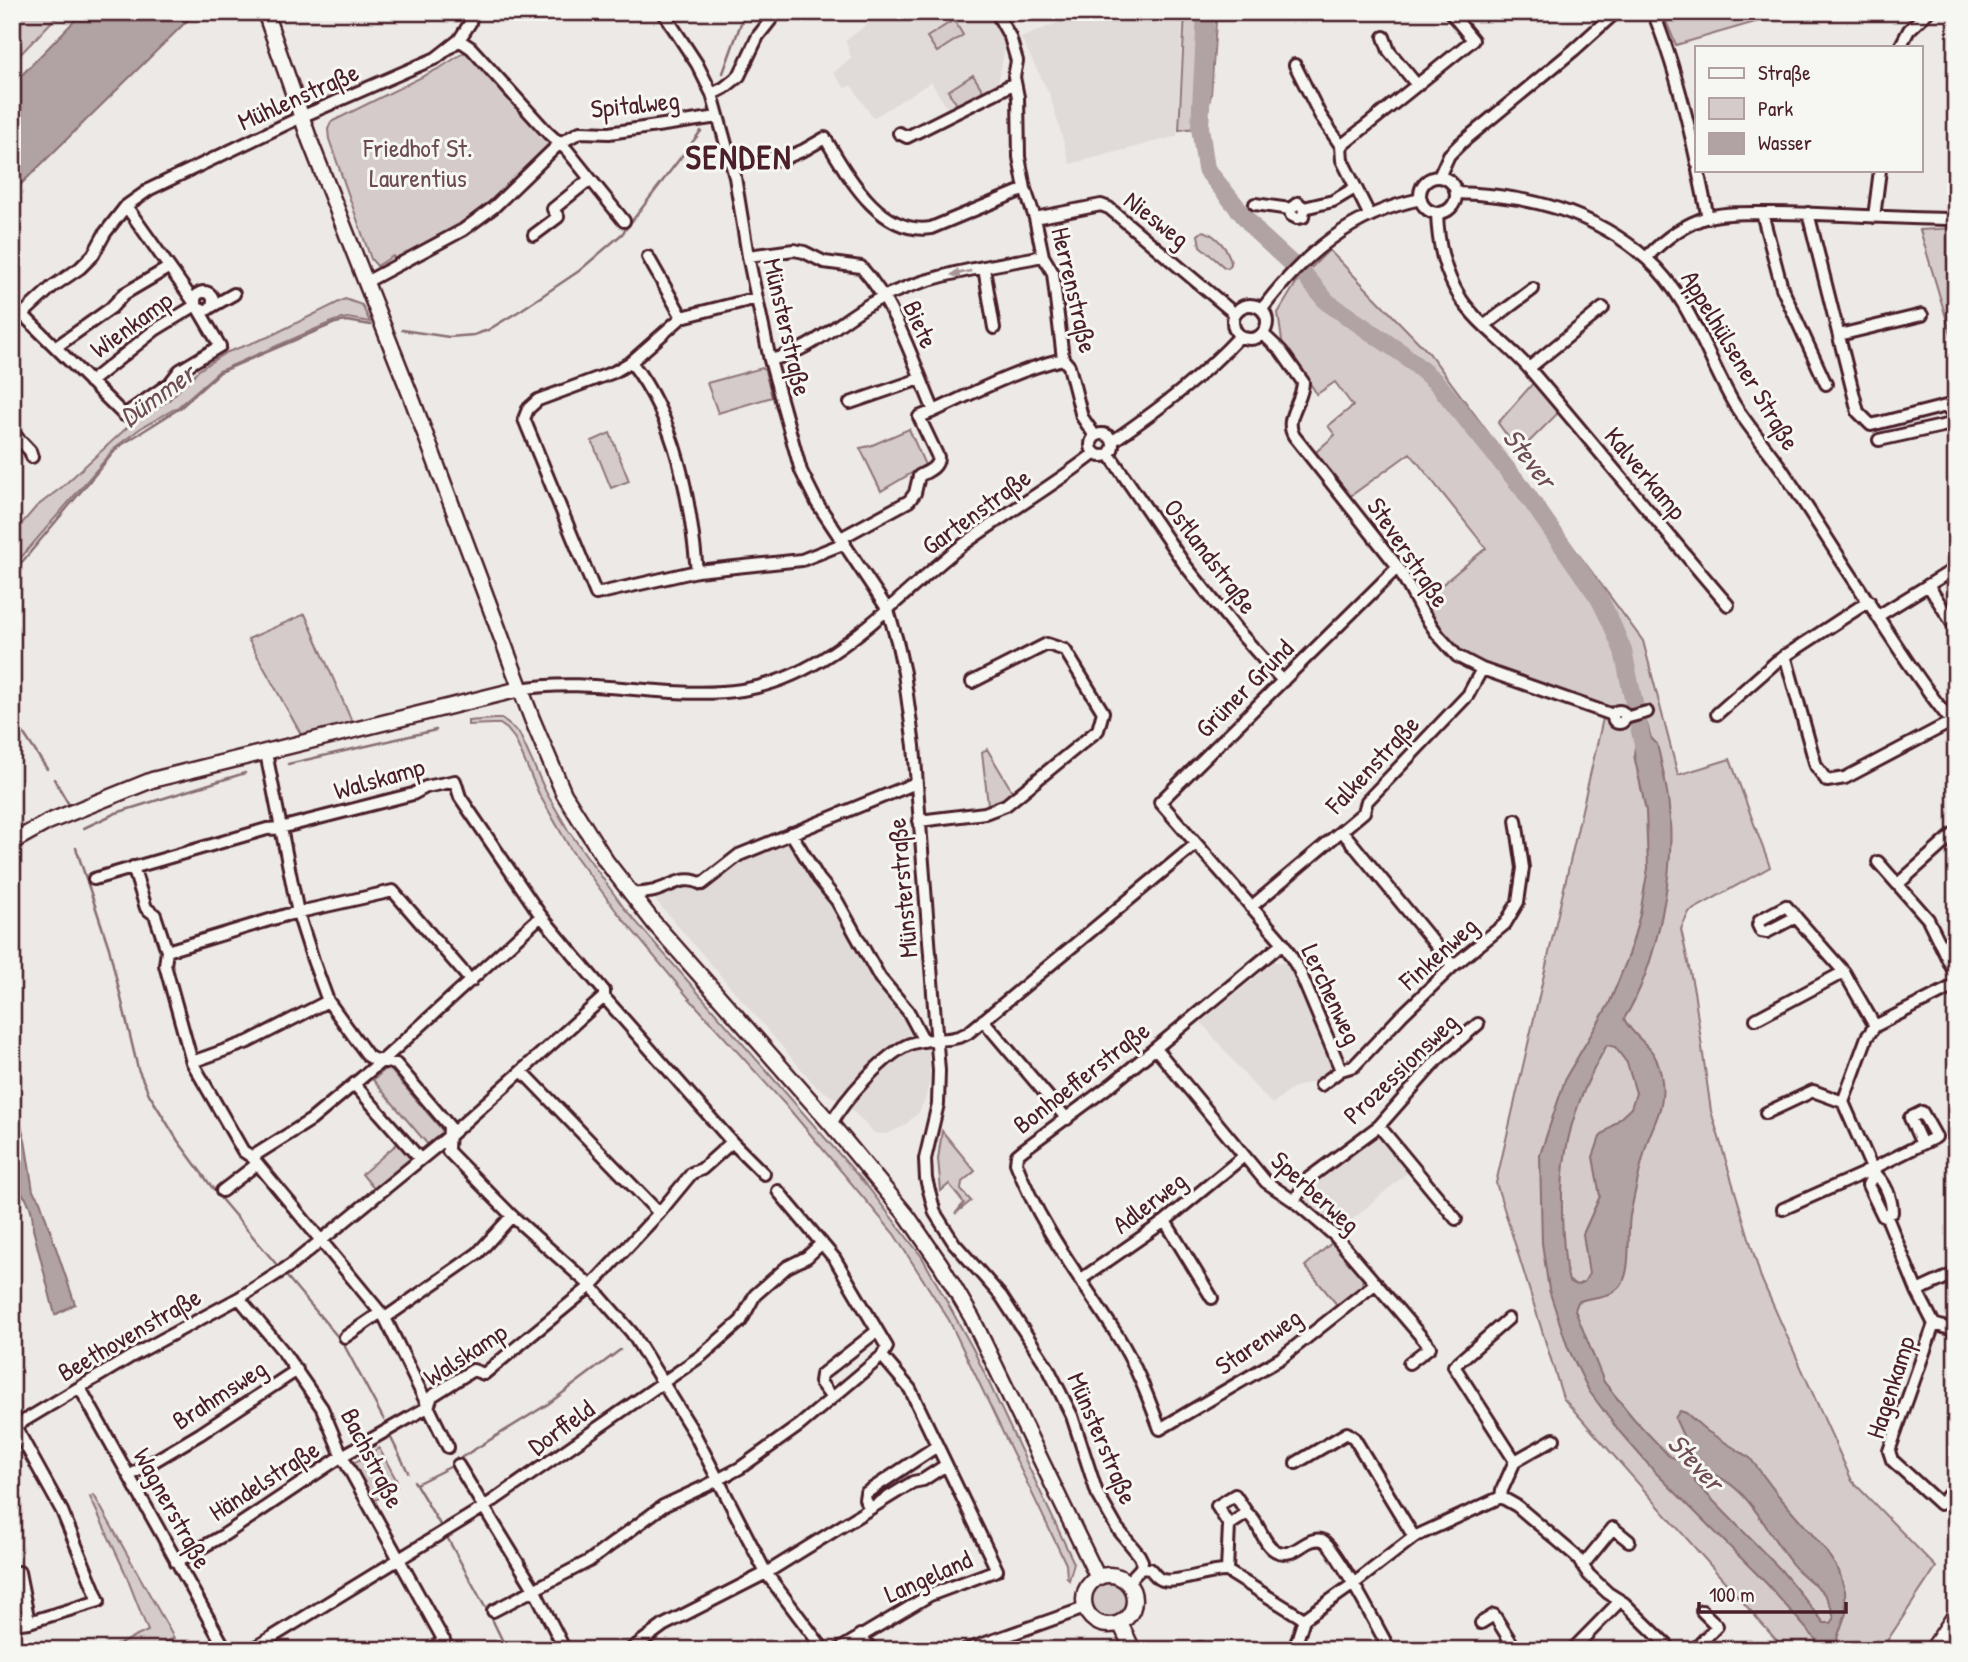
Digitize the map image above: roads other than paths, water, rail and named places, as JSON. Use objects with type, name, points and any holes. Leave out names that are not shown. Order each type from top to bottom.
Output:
[{"type":"main road","points":[[265,12],[301,117],[412,399],[520,689],[564,794],[631,894],[908,1217],[956,1290],[1098,1578]]},
{"type":"main road","points":[[12,842],[48,822],[152,780],[188,769],[266,753],[520,689]]},
{"type":"main road","points":[[1108,1575],[1127,1583],[1134,1597],[1132,1612],[1120,1623],[1110,1626],[1099,1624],[1090,1618],[1085,1608],[1086,1591],[1098,1578],[1108,1575]]},
{"type":"main road","points":[[1932,1650],[1956,1614]]},
{"type":"main road","points":[[1120,1623],[1133,1650]]},
{"type":"street","name":"Mühlenstraße","points":[[22,314],[52,287],[80,268],[93,255],[105,233],[126,206],[150,189],[301,117],[426,63],[446,52],[459,40],[470,23],[472,12]]},
{"type":"street","name":"Münsterstraße","points":[[663,12],[697,64],[712,94],[732,162],[770,360],[801,471],[817,503],[888,610],[903,667],[916,783],[939,1071],[938,1104],[925,1159],[928,1187],[935,1213],[954,1243],[1001,1296],[1048,1368],[1072,1416],[1097,1493],[1117,1528],[1139,1555],[1141,1568]]},
{"type":"street","points":[[712,94],[739,76],[758,36],[777,12]]},
{"type":"street","name":"Herrenstraße","points":[[996,12],[1010,37],[1017,61],[1015,80],[1018,97],[1019,157],[1043,256],[1053,273],[1063,359],[1069,366],[1082,417],[1095,436]]},
{"type":"street","points":[[1341,146],[1473,40],[1450,12]]},
{"type":"street","points":[[1439,177],[1452,183],[1457,193],[1451,208],[1437,213],[1427,209],[1421,199],[1425,184],[1439,177],[1449,155],[1616,12]]},
{"type":"street","points":[[1653,12],[1692,111],[1695,142]]},
{"type":"street","points":[[1901,46],[1909,30],[1928,12]]},
{"type":"street","points":[[1384,37],[1389,51],[1417,85]]},
{"type":"street","name":"Spitalweg","points":[[459,40],[471,48],[560,143],[624,221]]},
{"type":"street","points":[[1295,65],[1320,115],[1341,146],[1342,160],[1369,214]]},
{"type":"street","points":[[899,133],[906,137],[1015,80]]},
{"type":"street","name":"Spitalweg","points":[[366,282],[463,230],[494,207],[560,143],[580,132],[609,133],[718,117]]},
{"type":"street","points":[[732,162],[783,159],[825,138],[848,175],[870,202],[898,224],[919,230],[931,228],[1025,189]]},
{"type":"street","points":[[1698,172],[1708,218]]},
{"type":"street","points":[[1874,216],[1880,172]]},
{"type":"street","points":[[534,235],[558,217],[553,209],[590,179]]},
{"type":"street","points":[[1255,204],[1290,209],[1298,203],[1304,208],[1333,201],[1355,188]]},
{"type":"street","name":"Appelhülsener Straße","points":[[1457,193],[1499,195],[1551,205],[1606,229],[1658,270],[1679,296],[1735,404],[1780,467],[1909,665],[1954,725]]},
{"type":"street","points":[[1262,309],[1304,261],[1333,237],[1369,214],[1421,199]]},
{"type":"street","name":"Niesweg","points":[[1035,218],[1101,205],[1109,208],[1235,314]]},
{"type":"street","points":[[126,206],[196,305]]},
{"type":"street","name":"Kalverkamp","points":[[1437,213],[1439,246],[1449,278],[1463,301],[1485,326],[1530,368],[1728,605]]},
{"type":"street","points":[[1646,258],[1674,234],[1708,218],[1728,214],[1808,213],[1956,219]]},
{"type":"street","points":[[1808,213],[1858,412],[1871,425],[1950,405],[1955,423],[1879,440]]},
{"type":"street","points":[[1762,214],[1782,288],[1826,384]]},
{"type":"street","name":"Biete","points":[[748,256],[794,250],[824,262],[861,267],[883,297],[920,379],[850,403]]},
{"type":"street","points":[[770,360],[803,349],[883,297],[927,280],[1043,256]]},
{"type":"street","points":[[648,257],[682,317]]},
{"type":"street","name":"Wienkamp","points":[[56,347],[111,308],[124,294],[168,268]]},
{"type":"street","points":[[984,268],[994,328]]},
{"type":"street","points":[[1485,326],[1533,289]]},
{"type":"street","name":"Wienkamp","points":[[196,305],[205,310],[234,294]]},
{"type":"street","points":[[757,298],[682,317],[631,362],[614,372],[538,400],[528,409],[524,419],[596,594],[697,571],[802,560],[843,541],[909,501],[915,493],[919,476],[935,467],[938,457],[919,418],[1010,374],[1063,359]]},
{"type":"street","name":"Wienkamp","points":[[22,314],[124,415],[170,383],[180,370],[220,346],[196,305]]},
{"type":"street","name":"Wienkamp","points":[[90,382],[155,330],[196,305]]},
{"type":"street","points":[[1245,306],[1262,309],[1268,321],[1263,334],[1252,340],[1240,336],[1233,326],[1235,314],[1245,306]]},
{"type":"street","points":[[1530,368],[1603,308]]},
{"type":"street","points":[[12,324],[22,314]]},
{"type":"street","points":[[1839,335],[1922,315]]},
{"type":"street","name":"Steverstraße","points":[[1263,334],[1281,351],[1303,382],[1301,399],[1289,420],[1290,429],[1398,567],[1421,610],[1457,656],[1482,669],[1622,717],[1647,712]]},
{"type":"street","points":[[1113,441],[1164,406],[1209,368],[1240,336]]},
{"type":"street","points":[[631,362],[645,380],[672,441],[687,496],[697,571]]},
{"type":"street","points":[[920,379],[934,411]]},
{"type":"street","points":[[12,432],[30,451],[32,457]]},
{"type":"street","points":[[1107,435],[1113,441],[1109,454],[1102,456],[1095,453],[1091,443],[1095,436],[1107,435]]},
{"type":"street","name":"Gartenstraße","points":[[520,689],[552,684],[713,693],[751,688],[792,676],[823,660],[888,610],[963,545],[1095,453]]},
{"type":"street","name":"Ostlandstraße","points":[[1109,454],[1185,565],[1237,630],[1283,681]]},
{"type":"street","name":"Grüner Grund","points":[[1251,907],[1160,802],[1398,567]]},
{"type":"street","points":[[1878,616],[1956,568]]},
{"type":"street","points":[[1928,585],[1956,629]]},
{"type":"street","points":[[1717,715],[1785,655],[1868,601]]},
{"type":"street","points":[[919,821],[985,813],[1006,805],[1098,730],[1103,712],[1065,650],[1047,644],[972,682]]},
{"type":"street","points":[[1785,655],[1816,766],[1827,780],[1845,778],[1954,725]]},
{"type":"street","name":"Falkenstraße","points":[[1251,907],[1364,812],[1367,800],[1468,695],[1482,669]]},
{"type":"street","points":[[266,753],[298,913],[328,1001],[368,1056],[396,1064],[449,1126],[448,1151],[512,1216],[592,1286],[632,1333],[694,1433],[766,1573],[824,1650]]},
{"type":"street","name":"Walskamp","points":[[94,879],[267,829],[280,828],[455,781],[460,797],[541,916],[604,991],[604,997],[732,1142],[764,1174]]},
{"type":"street","points":[[631,894],[651,892],[683,880],[693,879],[702,884],[739,855],[916,783]]},
{"type":"street","name":"Finkenweg","points":[[1321,1085],[1341,1070],[1354,1066],[1453,966],[1505,924],[1518,902],[1523,868],[1516,820]]},
{"type":"street","points":[[1342,831],[1453,966]]},
{"type":"street","points":[[1898,884],[1956,832]]},
{"type":"street","points":[[791,833],[819,879],[837,901],[880,978],[908,1011],[924,1041]]},
{"type":"street","points":[[831,1125],[840,1107],[895,1053],[910,1043],[959,1038],[1196,844]]},
{"type":"street","points":[[1878,862],[1928,919],[1956,976]]},
{"type":"street","name":"Walskamp","points":[[133,867],[146,908],[155,915],[167,951],[165,965],[192,1062],[243,1152],[255,1161],[382,1315],[448,1447]]},
{"type":"street","points":[[167,951],[298,913],[393,891],[471,981]]},
{"type":"street","name":"Lerchenweg","points":[[1251,907],[1283,943],[1299,970],[1341,1070]]},
{"type":"street","points":[[222,1191],[255,1161],[311,1120],[383,1060],[541,916]]},
{"type":"street","points":[[1796,917],[1844,972],[1875,1026]]},
{"type":"street","name":"Bonhoefferstraße","points":[[1160,1429],[1142,1382],[1118,1337],[1037,1213],[1016,1163],[1017,1155],[1156,1049],[1283,943]]},
{"type":"street","points":[[1756,1019],[1844,972]]},
{"type":"street","points":[[1766,1113],[1813,1091],[1843,1102],[1867,1037],[1875,1026],[1956,985]]},
{"type":"street","points":[[322,1240],[449,1137],[604,997]]},
{"type":"street","points":[[192,1062],[248,1042],[328,1001]]},
{"type":"street","points":[[983,1020],[1067,1119]]},
{"type":"street","name":"Prozessionsweg","points":[[1294,1201],[1309,1178],[1379,1126],[1438,1059],[1478,1024]]},
{"type":"street","name":"Sperberweg","points":[[1156,1049],[1266,1182],[1294,1201],[1335,1236],[1430,1347],[1409,1363]]},
{"type":"street","points":[[523,1071],[659,1213]]},
{"type":"street","points":[[354,1083],[420,1159]]},
{"type":"street","name":"Hagenkamp","points":[[1843,1102],[1874,1171],[1881,1179],[1892,1203],[1892,1212],[1886,1215],[1917,1291],[1934,1324],[1956,1331]]},
{"type":"street","points":[[1379,1126],[1456,1219]]},
{"type":"street","name":"Walskamp","points":[[377,1435],[428,1407],[432,1396],[473,1370],[484,1374],[502,1361],[592,1286],[659,1213],[692,1172],[702,1169],[732,1142]]},
{"type":"street","points":[[1783,1209],[1874,1171],[1922,1144]]},
{"type":"street","name":"Adlerweg","points":[[1080,1280],[1165,1221],[1244,1156]]},
{"type":"street","points":[[493,1611],[589,1561],[663,1506],[740,1468],[800,1424],[882,1356],[887,1347],[835,1259],[778,1191]]},
{"type":"street","points":[[345,1337],[478,1253],[512,1216]]},
{"type":"street","points":[[1165,1221],[1212,1298]]},
{"type":"street","name":"Beethovenstraße","points":[[14,1427],[132,1356],[239,1298],[322,1240]]},
{"type":"street","name":"Dorffeld","points":[[251,1650],[449,1530],[543,1469],[701,1356],[741,1321],[755,1295],[787,1267],[807,1258],[822,1243]]},
{"type":"street","points":[[1917,1291],[1956,1273]]},
{"type":"street","name":"Starenweg","points":[[1160,1429],[1281,1358],[1376,1283]]},
{"type":"street","name":"Bachstraße","points":[[239,1298],[297,1370],[322,1408],[342,1456],[446,1645]]},
{"type":"street","points":[[1508,1319],[1454,1366],[1516,1461]]},
{"type":"street","name":"Hagenkamp","points":[[1934,1324],[1889,1451],[1892,1461],[1940,1504],[1956,1487]]},
{"type":"street","points":[[832,1398],[820,1382],[821,1375],[877,1331]]},
{"type":"street","points":[[630,1650],[664,1625],[766,1573],[870,1508],[946,1465],[910,1389],[882,1356]]},
{"type":"street","points":[[843,1358],[858,1376]]},
{"type":"street","name":"Brahmsweg","points":[[129,1476],[200,1434],[297,1370]]},
{"type":"street","name":"Wagnerstraße","points":[[80,1388],[226,1650]]},
{"type":"street","points":[[12,1624],[29,1622],[99,1601],[62,1511],[14,1427]]},
{"type":"street","points":[[1296,1463],[1347,1433],[1354,1438],[1414,1537]]},
{"type":"street","name":"Händelstraße","points":[[176,1562],[224,1535],[377,1435]]},
{"type":"street","points":[[1501,1497],[1516,1461],[1554,1439]]},
{"type":"street","points":[[870,1508],[865,1499],[866,1493],[937,1446]]},
{"type":"street","points":[[457,1465],[534,1589],[565,1650]]},
{"type":"street","name":"Langeland","points":[[838,1650],[930,1595],[997,1570],[946,1465]]},
{"type":"street","points":[[904,1467],[914,1482]]},
{"type":"street","points":[[1227,1571],[1230,1531],[1217,1506],[1235,1495],[1247,1513],[1253,1517],[1272,1548],[1279,1553],[1290,1554],[1315,1541],[1323,1541],[1329,1545],[1390,1650]]},
{"type":"street","points":[[1294,1650],[1304,1619],[1414,1537],[1501,1497]]},
{"type":"street","points":[[1501,1497],[1517,1506],[1576,1556],[1589,1575],[1672,1650]]},
{"type":"street","points":[[1229,1525],[1247,1513]]},
{"type":"street","points":[[1583,1566],[1612,1528],[1629,1541]]},
{"type":"street","points":[[1127,1583],[1141,1568],[1150,1569],[1156,1577],[1168,1581],[1217,1570],[1227,1571],[1304,1619]]},
{"type":"street","points":[[19,1572],[29,1622]]},
{"type":"street","points":[[1572,1650],[1620,1601]]},
{"type":"street","points":[[966,1650],[1085,1608]]},
{"type":"street","points":[[1693,1650],[1717,1626],[1702,1611]]},
{"type":"street","points":[[1481,1623],[1494,1615],[1516,1650]]},
{"type":"street","points":[[860,1635],[872,1650]]},
{"type":"street","points":[[430,1650],[446,1645]]},
{"type":"water","points":[[83,12],[196,12],[12,193],[12,85]]},
{"type":"water","points":[[1647,724],[1651,738],[1657,744],[1669,807],[1670,859],[1655,945],[1636,997],[1624,1019],[1656,1059],[1662,1081],[1662,1098],[1644,1152],[1632,1207],[1624,1279],[1611,1293],[1578,1302],[1575,1310],[1604,1382],[1669,1456],[1679,1460],[1690,1451],[1675,1418],[1680,1411],[1750,1458],[1824,1548],[1839,1571],[1845,1591],[1846,1613],[1837,1638],[1845,1650],[1825,1650],[1767,1584],[1654,1471],[1619,1431],[1589,1391],[1568,1348],[1549,1290],[1542,1243],[1540,1155],[1566,1077],[1609,1004],[1629,955],[1648,868],[1646,811],[1634,755],[1636,740],[1633,728]],"holes":[[[1607,1045],[1615,1047],[1627,1063],[1636,1093],[1631,1108],[1600,1137],[1593,1157],[1600,1196],[1583,1234],[1589,1274],[1584,1282],[1577,1285],[1569,1281],[1566,1269],[1562,1180],[1571,1127],[1592,1073]],[[1700,1470],[1731,1484],[1743,1495],[1792,1564],[1828,1599],[1834,1619],[1831,1623],[1824,1623],[1781,1570],[1695,1482],[1695,1475]]]},
{"type":"water","points":[[12,1094],[25,1140],[33,1191],[40,1201],[75,1304],[55,1315],[33,1229],[31,1208],[20,1191],[20,1179],[15,1171]]},
{"type":"waterway","name":"Dümmer","points":[[723,73],[745,12]]},
{"type":"waterway","name":"Stever","points":[[1206,12],[1200,127],[1206,169],[1258,233],[1308,279],[1327,302],[1403,354],[1437,383],[1523,489],[1599,598],[1610,620],[1623,651],[1644,750]]},
{"type":"waterway","name":"Dümmer","points":[[402,330],[449,337],[474,335],[488,330],[521,310],[579,271],[622,234],[701,131]]},
{"type":"waterway","name":"Dümmer","points":[[12,574],[118,447],[180,408],[220,372],[335,323],[347,321],[371,325]]},
{"type":"waterway","points":[[12,716],[47,769]]},
{"type":"waterway","points":[[288,764],[436,730]]},
{"type":"waterway","points":[[84,828],[116,813],[245,773]]},
{"type":"waterway","points":[[54,779],[68,803]]},
{"type":"waterway","points":[[76,848],[109,948],[138,1069],[149,1094],[178,1141],[214,1190]]},
{"type":"waterway","points":[[221,1199],[277,1265]]},
{"type":"waterway","points":[[288,1278],[343,1343],[384,1420]]},
{"type":"waterway","points":[[459,1459],[548,1404],[620,1350]]},
{"type":"waterway","points":[[391,1438],[408,1472]]},
{"type":"waterway","points":[[416,1484],[452,1466]]},
{"type":"waterway","points":[[414,1481],[442,1528]]},
{"type":"waterway","points":[[448,1539],[485,1607]]},
{"type":"waterway","points":[[492,1619],[507,1650]]},
{"type":"district","name":"SENDEN","points":[[739,157]]},
{"type":"park label","name":"Friedhof St. Laurentius","points":[[418,162]]}]
